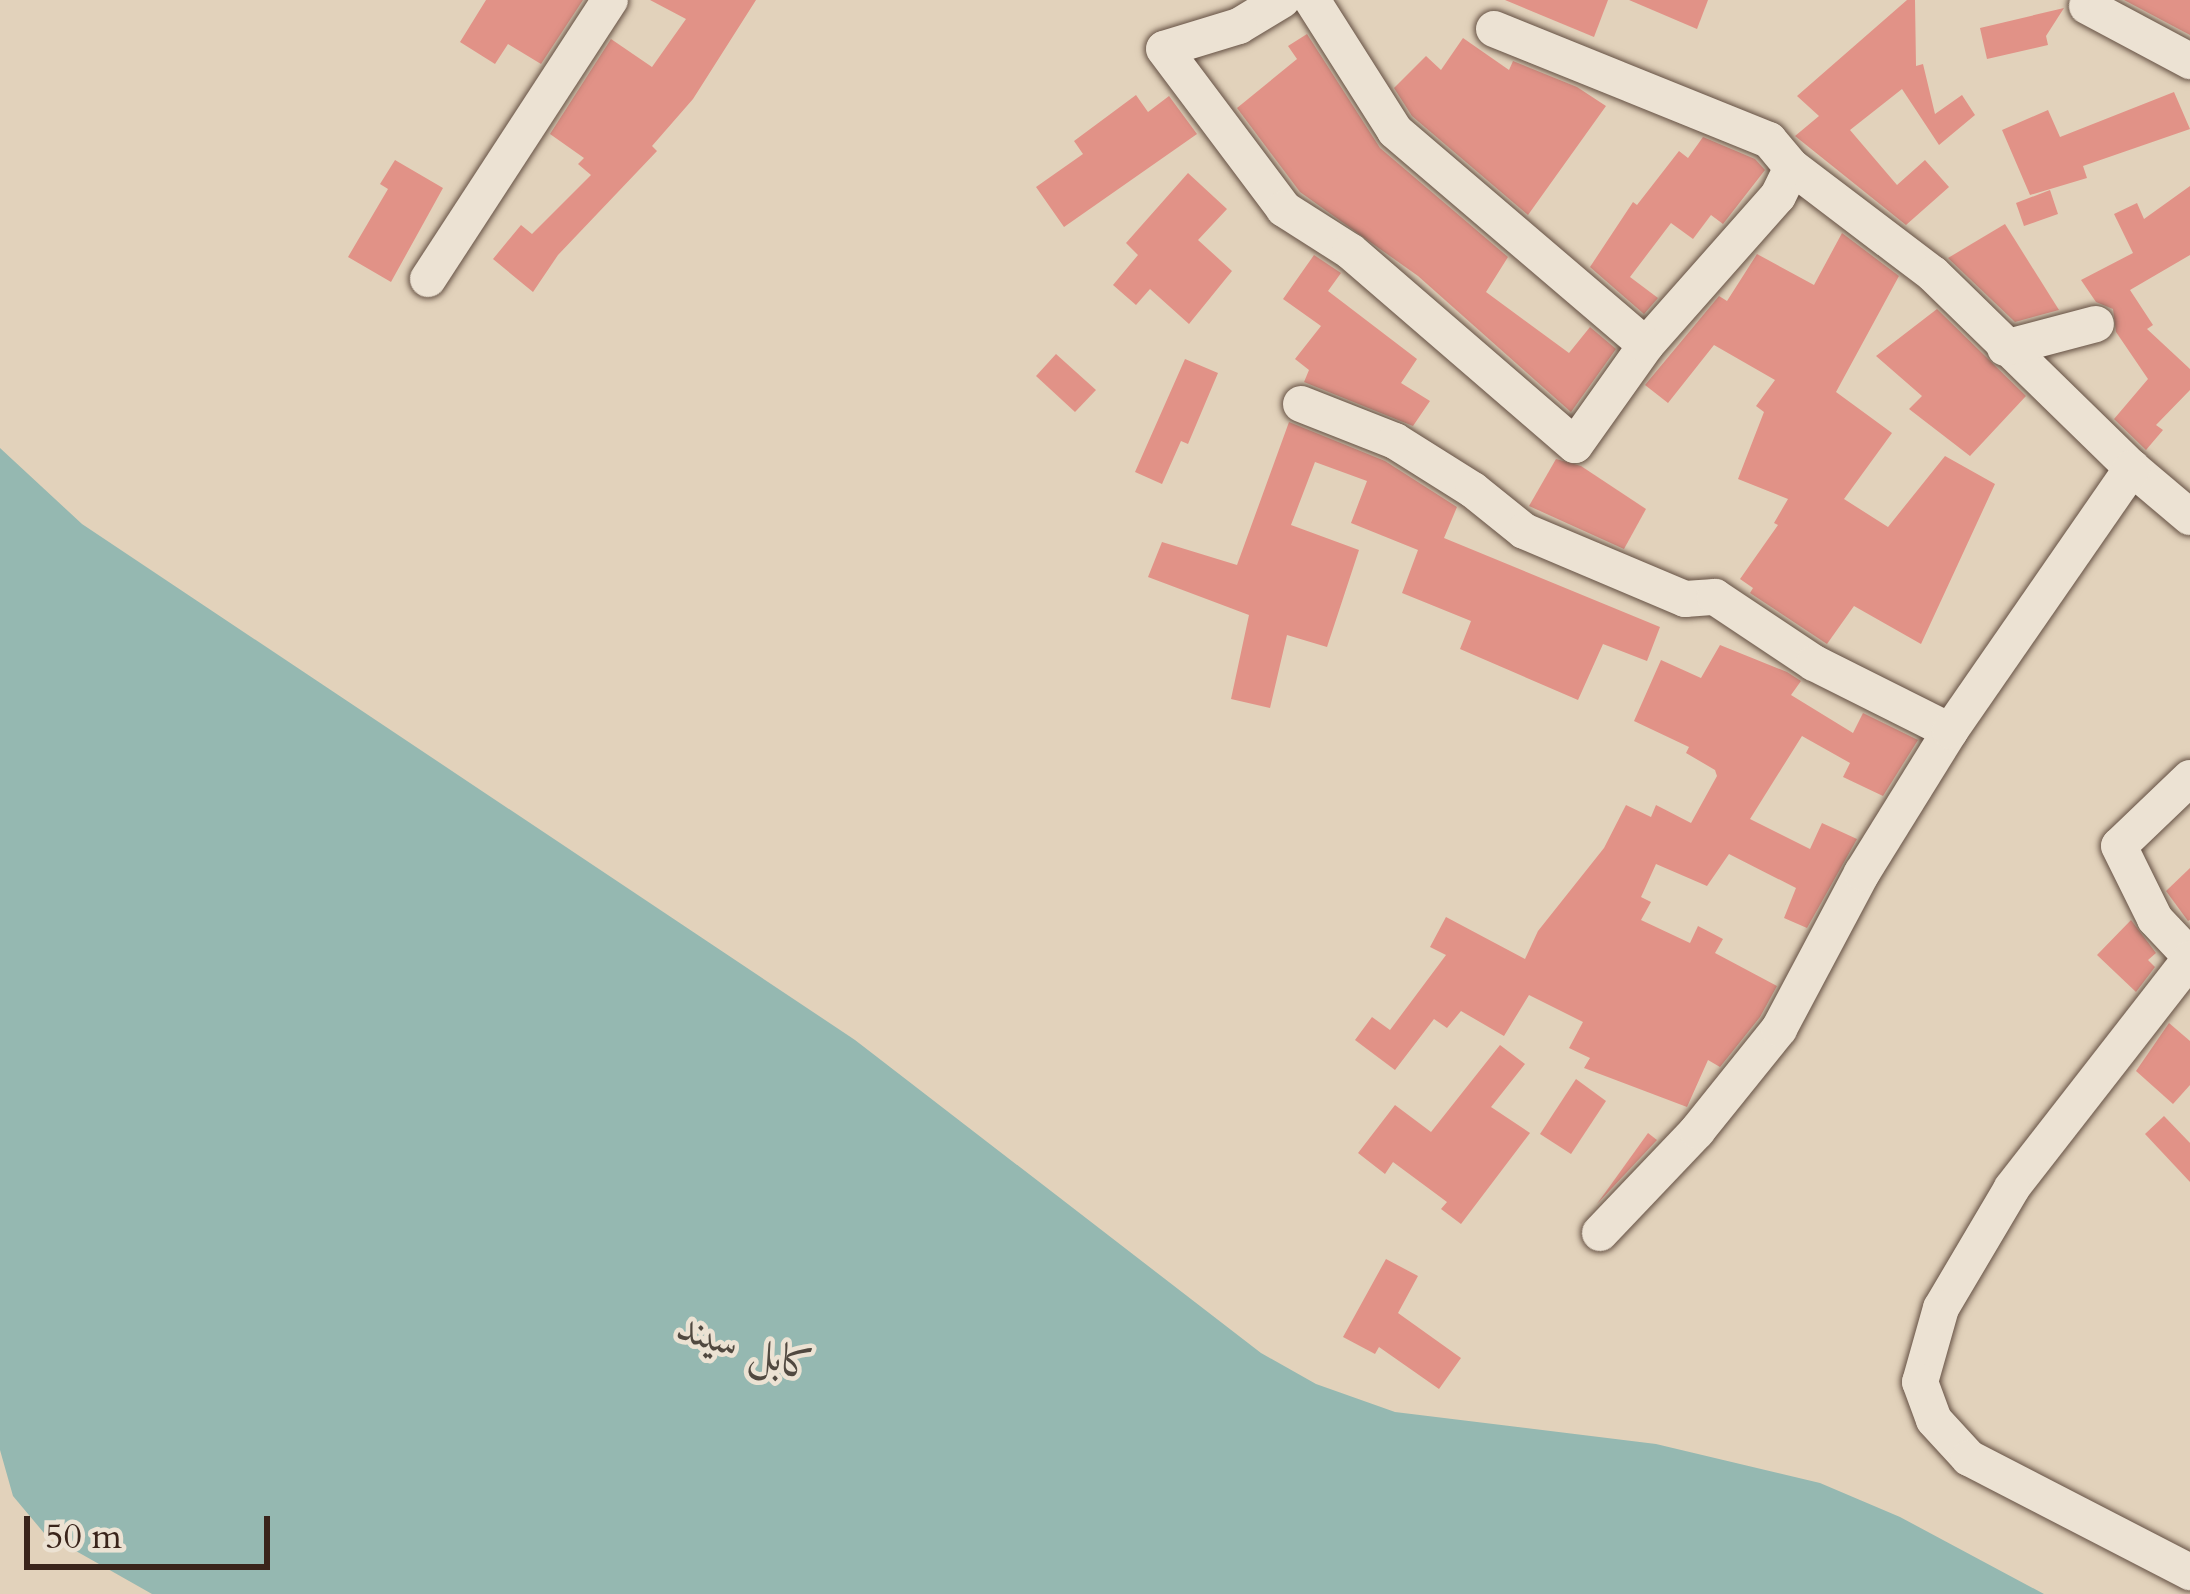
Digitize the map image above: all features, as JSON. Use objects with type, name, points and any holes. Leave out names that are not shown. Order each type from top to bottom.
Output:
[{"type":"street","points":[[428,279],[610,0]]},
{"type":"street","points":[[1282,0],[1239,26],[1164,49],[1284,209],[1350,251],[1575,445],[1646,345],[1778,196],[1792,167]]},
{"type":"street","points":[[1312,0],[1395,131],[1646,345]]},
{"type":"street","points":[[2087,6],[2190,61]]},
{"type":"street","points":[[1494,29],[1769,140],[1792,167],[1933,274],[2132,469],[2190,517]]},
{"type":"street","points":[[2005,348],[2096,324]]},
{"type":"street","points":[[1301,404],[1395,441],[1488,500],[1524,531],[1685,599],[1715,597],[1814,664],[1950,730]]},
{"type":"street","points":[[1600,1233],[1697,1130],[1780,1029],[1862,873],[1950,730],[2132,469]]},
{"type":"street","points":[[2190,778],[2119,846],[2155,919],[2190,958],[2012,1188],[1941,1308],[1921,1382],[1934,1420],[1969,1458],[2190,1572]]},
{"type":"water","name":"کابل سيند","points":[[0,448],[82,524],[855,1040],[1261,1353],[1316,1384],[1395,1412],[1656,1444],[1820,1483],[1900,1517],[2044,1594],[152,1594],[44,1533],[13,1496],[0,1450]]},
{"type":"building","points":[[486,0],[583,0],[541,64],[508,44],[495,64],[460,42]]},
{"type":"building","points":[[650,0],[756,0],[693,99],[652,146],[657,151],[558,255],[533,292],[493,259],[521,225],[532,234],[591,175],[578,164],[584,158],[550,134],[611,39],[652,67],[686,19]]},
{"type":"building","points":[[1505,0],[1608,0],[1594,37]]},
{"type":"building","points":[[1629,0],[1708,0],[1697,29]]},
{"type":"building","points":[[1907,0],[1915,0],[1916,66],[1923,64],[1935,114],[1962,95],[1975,115],[1939,145],[1902,89],[1850,130],[1897,185],[1925,160],[1949,187],[1906,225],[1795,136],[1819,116],[1797,96]]},
{"type":"building","points":[[2124,0],[2190,0],[2190,35]]},
{"type":"building","points":[[2064,8],[2046,36],[2048,45],[1987,59],[1980,28]]},
{"type":"building","points":[[1307,34],[1380,148],[1508,257],[1486,292],[1569,353],[1590,327],[1616,349],[1571,412],[1418,276],[1300,192],[1237,108],[1297,59],[1288,46]]},
{"type":"building","points":[[1463,38],[1509,70],[1513,61],[1577,87],[1606,106],[1528,215],[1412,116],[1394,88],[1426,56],[1441,70]]},
{"type":"building","points":[[2174,92],[2190,129],[2083,166],[2087,178],[2030,195],[2002,130],[2048,110],[2060,137]]},
{"type":"building","points":[[1136,95],[1148,112],[1169,96],[1197,134],[1064,227],[1036,187],[1083,154],[1074,141]]},
{"type":"building","points":[[1703,137],[1755,159],[1765,170],[1723,224],[1711,215],[1693,239],[1671,223],[1630,277],[1658,298],[1644,314],[1590,267],[1633,202],[1637,205],[1679,151],[1688,158]]},
{"type":"building","points":[[395,160],[443,188],[391,282],[348,257],[388,189],[380,184]]},
{"type":"building","points":[[1188,173],[1227,209],[1198,240],[1232,271],[1189,324],[1150,289],[1136,305],[1113,285],[1138,255],[1126,243]]},
{"type":"building","points":[[2190,186],[2190,255],[2130,290],[2153,325],[2147,329],[2190,369],[2190,390],[2156,425],[2163,430],[2146,450],[2114,419],[2148,379],[2116,332],[2113,309],[2096,302],[2081,280],[2133,253],[2114,214],[2137,203],[2144,219]]},
{"type":"building","points":[[2050,190],[2058,214],[2024,226],[2016,203]]},
{"type":"building","points":[[2005,224],[2059,310],[2015,322],[1948,258]]},
{"type":"building","points":[[1842,233],[1899,276],[1836,392],[1892,433],[1844,499],[1888,527],[1945,456],[1995,484],[1921,644],[1854,606],[1827,644],[1750,593],[1753,588],[1740,579],[1778,525],[1774,523],[1788,499],[1738,479],[1764,412],[1756,406],[1775,380],[1714,345],[1668,403],[1645,385],[1719,296],[1727,301],[1757,254],[1814,285]]},
{"type":"building","points":[[1314,255],[1341,273],[1328,291],[1417,359],[1401,383],[1430,401],[1413,426],[1304,382],[1309,370],[1295,359],[1321,326],[1283,299]]},
{"type":"building","points":[[1937,309],[2026,396],[1970,456],[1909,409],[1922,396],[1876,356]]},
{"type":"building","points":[[1056,354],[1096,390],[1075,412],[1036,376]]},
{"type":"building","points":[[1185,359],[1218,373],[1188,444],[1181,441],[1162,484],[1135,472]]},
{"type":"building","points":[[1289,422],[1385,461],[1457,507],[1444,538],[1660,627],[1647,661],[1603,644],[1578,700],[1460,649],[1471,621],[1402,593],[1418,550],[1351,523],[1367,481],[1315,462],[1291,525],[1359,550],[1327,647],[1287,635],[1270,708],[1231,699],[1249,615],[1148,577],[1162,542],[1237,565]]},
{"type":"building","points":[[1556,459],[1581,466],[1646,509],[1624,549],[1529,506]]},
{"type":"building","points":[[1720,645],[1801,681],[1791,695],[1853,733],[1863,713],[1918,740],[1883,796],[1843,777],[1850,763],[1802,736],[1750,819],[1810,849],[1822,823],[1857,839],[1807,928],[1784,918],[1796,888],[1729,854],[1707,886],[1656,864],[1641,897],[1651,902],[1641,920],[1690,943],[1698,926],[1723,939],[1715,953],[1777,986],[1760,1017],[1720,1067],[1708,1060],[1687,1107],[1584,1068],[1590,1058],[1569,1048],[1583,1022],[1529,995],[1504,1036],[1461,1011],[1447,1028],[1434,1019],[1395,1070],[1355,1040],[1372,1017],[1390,1030],[1446,955],[1430,947],[1446,917],[1525,959],[1538,931],[1604,848],[1626,805],[1651,817],[1656,805],[1691,823],[1717,776],[1715,770],[1686,753],[1689,747],[1634,721],[1661,660],[1701,678]]},
{"type":"building","points":[[2190,868],[2190,920],[2188,921],[2166,891]]},
{"type":"building","points":[[2131,920],[2156,953],[2148,960],[2155,967],[2136,992],[2097,955]]},
{"type":"building","points":[[2169,1023],[2190,1041],[2190,1085],[2173,1104],[2136,1071]]},
{"type":"building","points":[[1500,1045],[1525,1064],[1491,1107],[1530,1133],[1461,1224],[1441,1209],[1447,1202],[1393,1162],[1385,1174],[1358,1153],[1395,1105],[1431,1132]]},
{"type":"building","points":[[1576,1079],[1606,1101],[1571,1154],[1540,1134]]},
{"type":"building","points":[[2164,1116],[2190,1143],[2190,1182],[2145,1134]]},
{"type":"building","points":[[1648,1133],[1657,1140],[1597,1204]]},
{"type":"building","points":[[1386,1259],[1418,1276],[1398,1313],[1461,1358],[1439,1389],[1379,1347],[1375,1354],[1343,1337]]}]
